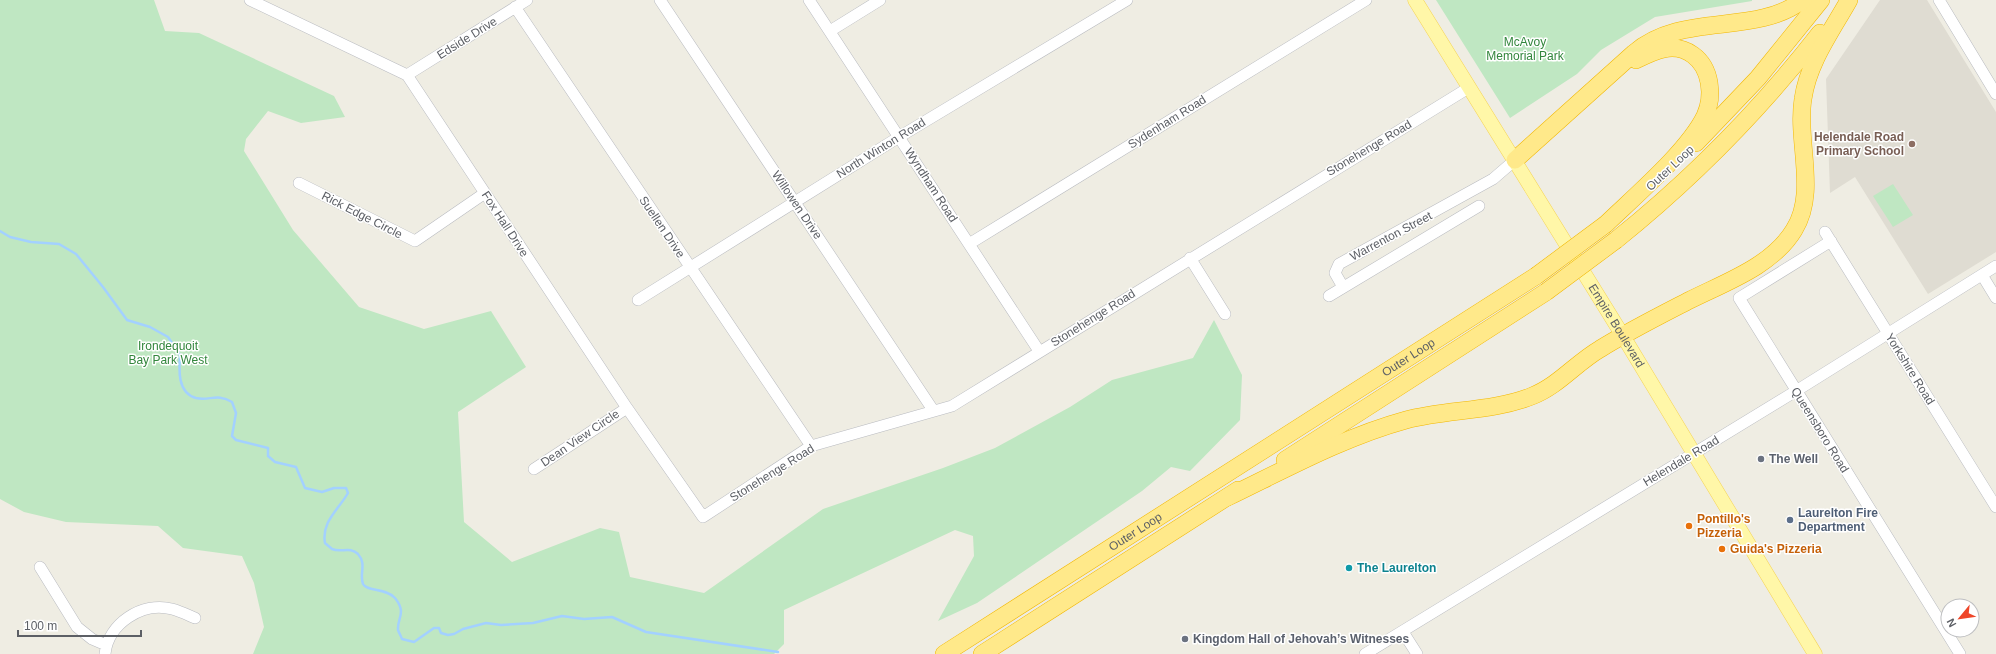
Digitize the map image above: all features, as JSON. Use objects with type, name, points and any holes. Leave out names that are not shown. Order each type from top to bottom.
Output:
[{"type":"highway","points":[[1515,160],[1639,49],[1659,36],[1685,29],[1767,17],[1788,9],[1803,0]]},
{"type":"highway","name":"Outer Loop","points":[[944,654],[1536,276],[1606,224],[1670,168],[1728,111],[1777,55],[1821,0]]},
{"type":"highway","name":"Outer Loop","points":[[982,654],[1546,292],[1616,240],[1679,187],[1743,124],[1802,56],[1844,0]]},
{"type":"highway","points":[[1228,497],[1378,428],[1423,416],[1506,403],[1532,396],[1554,384],[1594,353],[1757,265],[1776,252],[1791,235],[1801,215],[1804,197],[1801,111],[1805,89],[1816,58],[1849,0]]},
{"type":"highway","points":[[1597,86],[1644,56],[1661,49],[1672,47],[1687,51],[1697,58],[1706,72],[1710,89],[1706,112],[1694,132],[1656,175],[1606,224]]},
{"type":"main road","name":"Empire Boulevard","points":[[1415,0],[1623,336],[1815,654]]},
{"type":"street","points":[[250,0],[407,75]]},
{"type":"street","name":"Edside Drive","points":[[407,75],[527,0]]},
{"type":"street","name":"Willowen Drive","points":[[660,0],[933,410]]},
{"type":"street","name":"Wyndham Road","points":[[809,0],[1039,351]]},
{"type":"street","points":[[830,31],[880,0]]},
{"type":"street","name":"North Winton Road","points":[[638,300],[899,137],[1127,0]]},
{"type":"street","name":"Sydenham Road","points":[[969,244],[1366,0]]},
{"type":"street","points":[[1939,0],[1996,94]]},
{"type":"street","name":"Suellen Drive","points":[[516,7],[689,267],[811,446]]},
{"type":"street","name":"Fox Hall Drive","points":[[407,75],[627,408],[703,517]]},
{"type":"street","name":"Stonehenge Road","points":[[703,517],[811,446],[933,410],[952,406],[1190,258],[1470,87]]},
{"type":"street","name":"Warrenton Street","points":[[1343,287],[1336,273],[1340,264],[1497,176],[1515,160]]},
{"type":"street","name":"Rick Edge Circle","points":[[299,183],[415,241],[485,193]]},
{"type":"street","name":"Warrenton Street","points":[[1330,296],[1476,208],[1466,194]]},
{"type":"street","name":"Yorkshire Road","points":[[1828,236],[1996,507]]},
{"type":"street","name":"Queensboro Road","points":[[1828,236],[1738,298],[1960,654]]},
{"type":"street","points":[[1190,258],[1225,314]]},
{"type":"street","name":"Helendale Road","points":[[1365,654],[1694,454],[1996,266]]},
{"type":"street","points":[[1982,275],[1996,298]]},
{"type":"street","name":"Dean View Circle","points":[[534,469],[627,408]]},
{"type":"street","points":[[40,568],[77,627],[105,650],[114,631],[122,622],[141,611],[151,609],[171,609],[195,618]]},
{"type":"street","points":[[1403,632],[1417,654]]},
{"type":"shaded area","name":"Helendale Road Primary School","points":[[1880,0],[1927,0],[1996,112],[1996,252],[1928,294],[1855,177],[1830,193],[1826,79]]},
{"type":"green space","name":"Irondequoit Bay Park West","points":[[0,0],[154,0],[165,31],[199,33],[334,96],[345,117],[301,123],[268,111],[246,139],[244,151],[293,230],[359,307],[424,329],[491,311],[526,367],[458,412],[464,522],[512,562],[600,528],[619,532],[630,577],[704,593],[823,509],[943,468],[995,448],[1070,407],[1112,380],[1193,358],[1214,320],[1242,375],[1240,420],[1190,471],[1171,467],[1142,491],[977,603],[938,621],[974,556],[973,536],[955,530],[784,610],[784,644],[774,654],[253,654],[264,627],[254,583],[242,556],[183,548],[158,526],[66,522],[24,512],[0,499]]},
{"type":"green space","name":"McAvoy Memorial Park","points":[[1436,0],[1752,1],[1655,17],[1601,50],[1577,74],[1510,118]]},
{"type":"green space","points":[[1893,184],[1913,215],[1893,227],[1873,196]]},
{"type":"waterway","points":[[0,231],[10,237],[31,242],[59,244],[76,254],[127,320],[150,327],[168,337],[180,355],[180,380],[185,391],[196,398],[222,398],[232,402],[236,413],[232,436],[236,440],[268,448],[268,456],[275,462],[296,467],[305,488],[322,492],[334,488],[346,488],[348,493],[328,522],[324,535],[325,543],[332,549],[352,550],[358,554],[362,562],[363,584],[368,588],[386,592],[395,598],[399,603],[401,612],[398,630],[402,639],[414,642],[434,628],[439,628],[441,633],[448,635],[454,634],[463,629],[486,623],[501,625],[533,623],[562,616],[584,619],[612,617],[646,632],[778,652]]},
{"type":"place","name":"Helendale Road Primary School","points":[[1912,144]]},
{"type":"place","name":"The Well","points":[[1761,459]]},
{"type":"place","name":"Laurelton Fire Department","points":[[1790,520]]},
{"type":"place","name":"Pontillo's Pizzeria","points":[[1689,526]]},
{"type":"place","name":"Guida's Pizzeria","points":[[1722,549]]},
{"type":"place","name":"The Laurelton","points":[[1349,568]]},
{"type":"place","name":"Kingdom Hall of Jehovah’s Witnesses","points":[[1185,639]]}]
